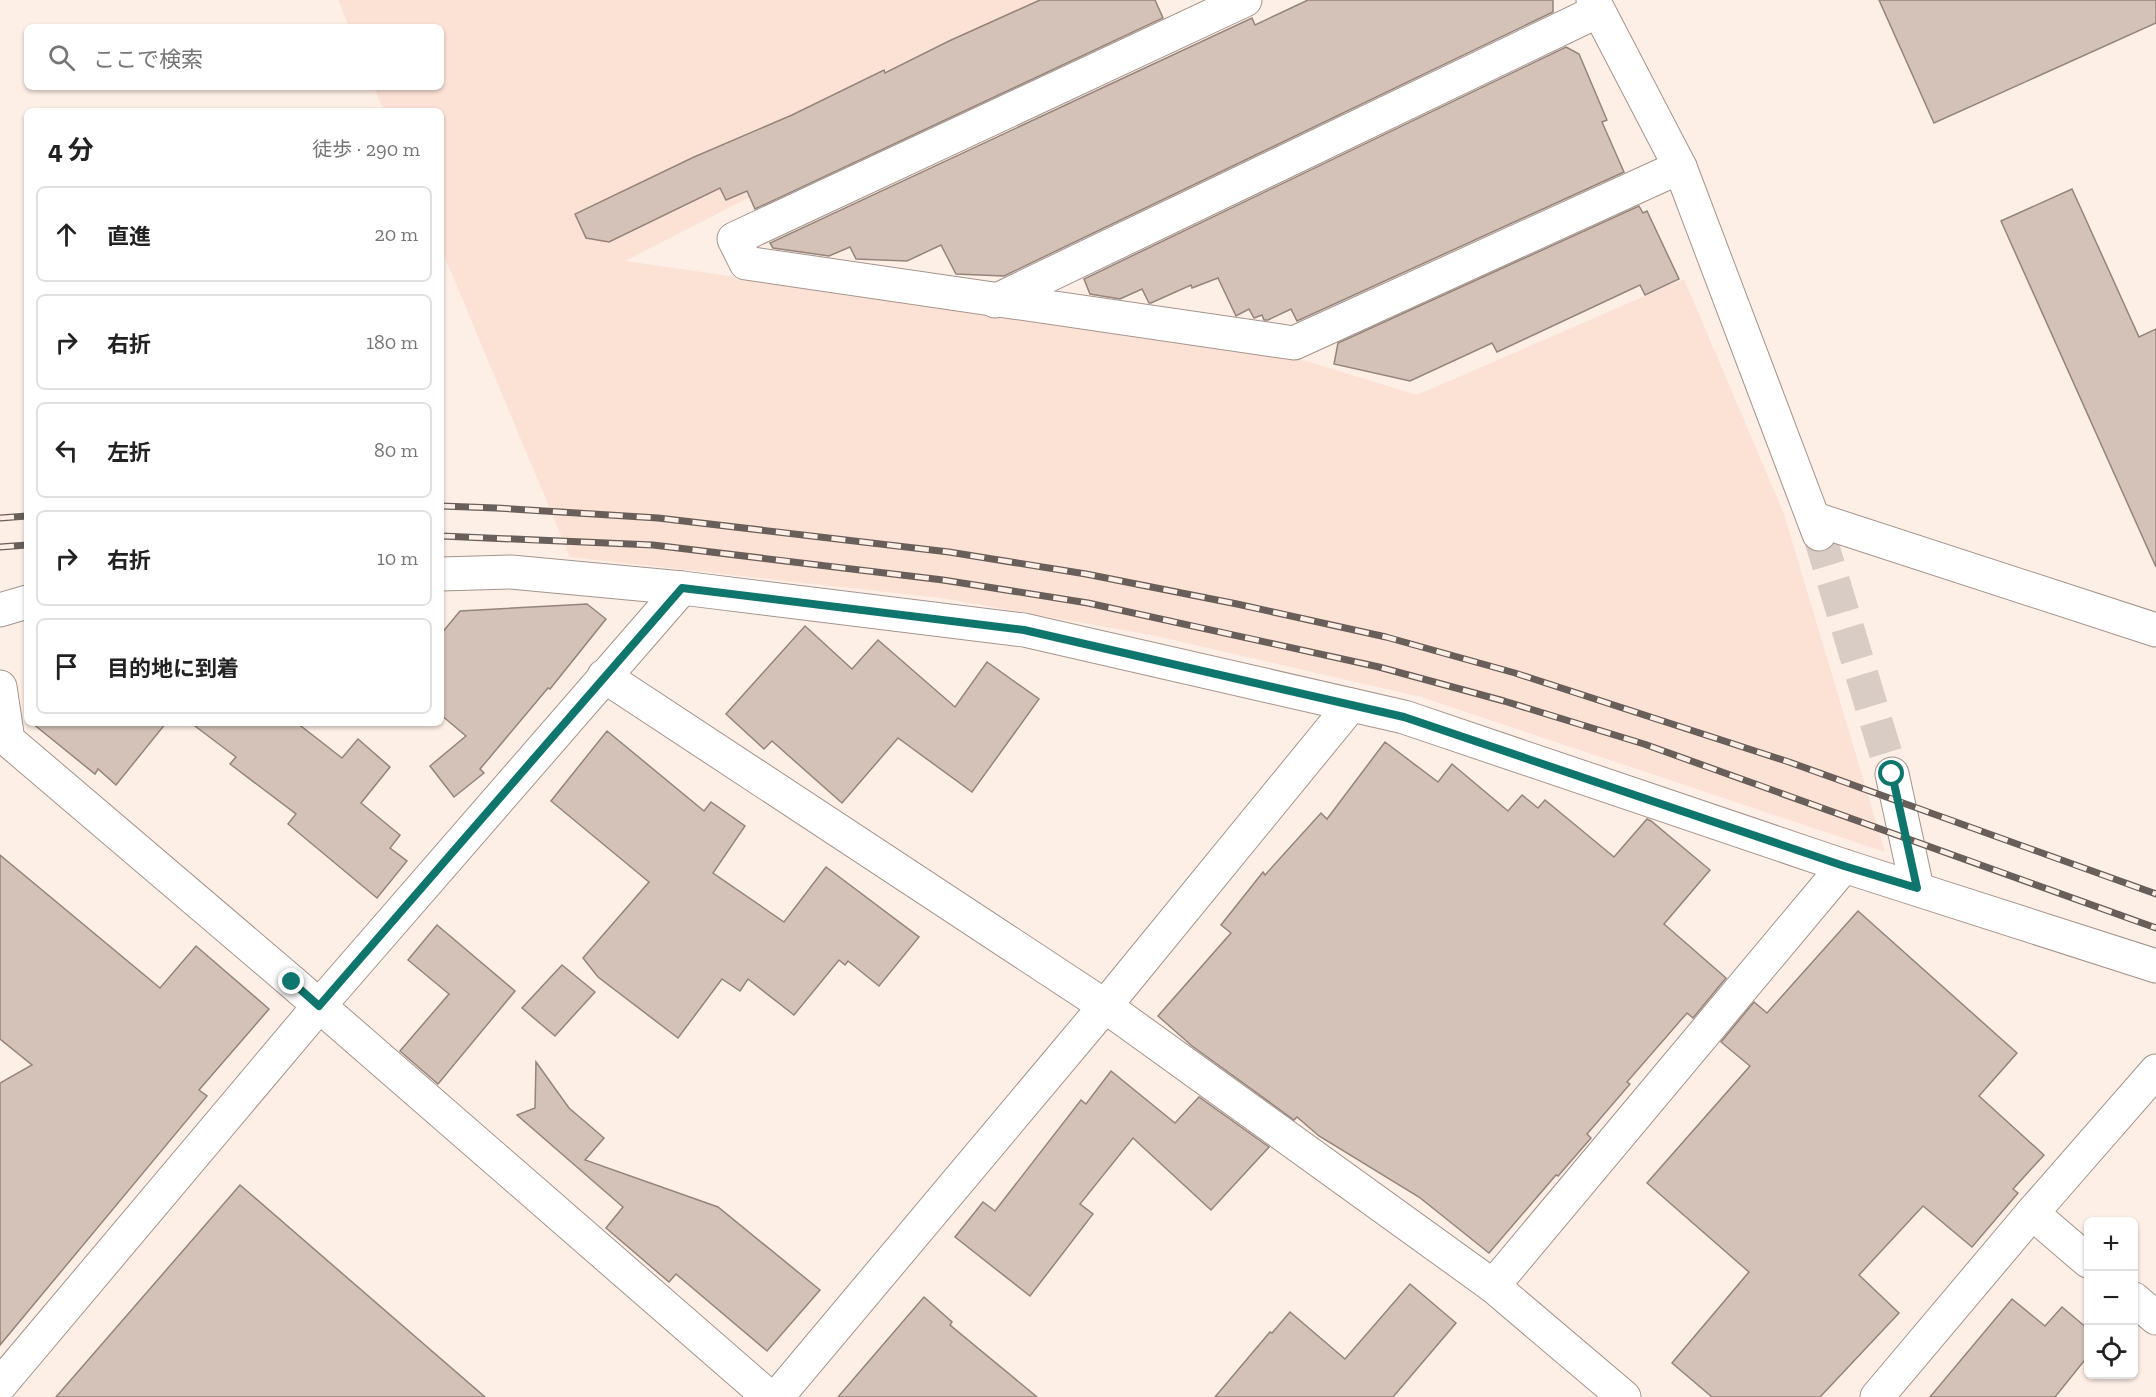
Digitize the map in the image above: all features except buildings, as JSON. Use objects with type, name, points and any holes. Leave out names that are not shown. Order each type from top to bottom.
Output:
[{"type":"street","points":[[1245,0],[734,239],[746,263],[1293,344],[1680,167]]},
{"type":"street","points":[[995,301],[1596,6],[1680,167],[1817,527],[2156,630]]},
{"type":"street","points":[[444,574],[512,572],[682,588],[1024,630],[1352,705],[1404,717],[1844,866],[2156,966]]},
{"type":"street","points":[[0,1385],[319,1006],[682,588]]},
{"type":"street","points":[[0,610],[24,603]]},
{"type":"street","points":[[604,676],[1105,1006],[1493,1286],[1624,1397]]},
{"type":"street","points":[[0,687],[8,740],[319,1006],[769,1397]]},
{"type":"street","points":[[777,1397],[1105,1006],[1352,705]]},
{"type":"street","points":[[1892,774],[1917,888]]},
{"type":"street","points":[[1493,1286],[1844,866]]},
{"type":"street","points":[[1877,1397],[2032,1213],[2156,1071]]},
{"type":"street","points":[[2032,1213],[2084,1257]]},
{"type":"street","points":[[2138,1303],[2156,1318]]},
{"type":"shaded area","points":[[338,0],[1135,0],[625,261],[1293,357],[1417,395],[1684,279],[1784,514],[1885,852],[1421,697],[1151,635],[941,598],[570,557],[444,255],[444,108],[383,108],[375,90],[444,90],[444,24],[348,24]]},
{"type":"tunnel","points":[[1819,534],[1892,774]]},
{"type":"railway","points":[[444,506],[658,518],[949,552],[1086,574],[1386,637],[1515,673],[1789,762],[2156,894]]},
{"type":"railway","points":[[0,518],[24,516]]},
{"type":"railway","points":[[444,536],[653,545],[943,580],[1088,603],[1379,667],[1504,701],[1644,744],[2156,928]]},
{"type":"railway","points":[[0,547],[24,545]]},
{"type":"route","points":[[292,982],[319,1006],[682,588],[1024,630],[1404,717],[1844,866],[1917,888],[1892,774]]}]
